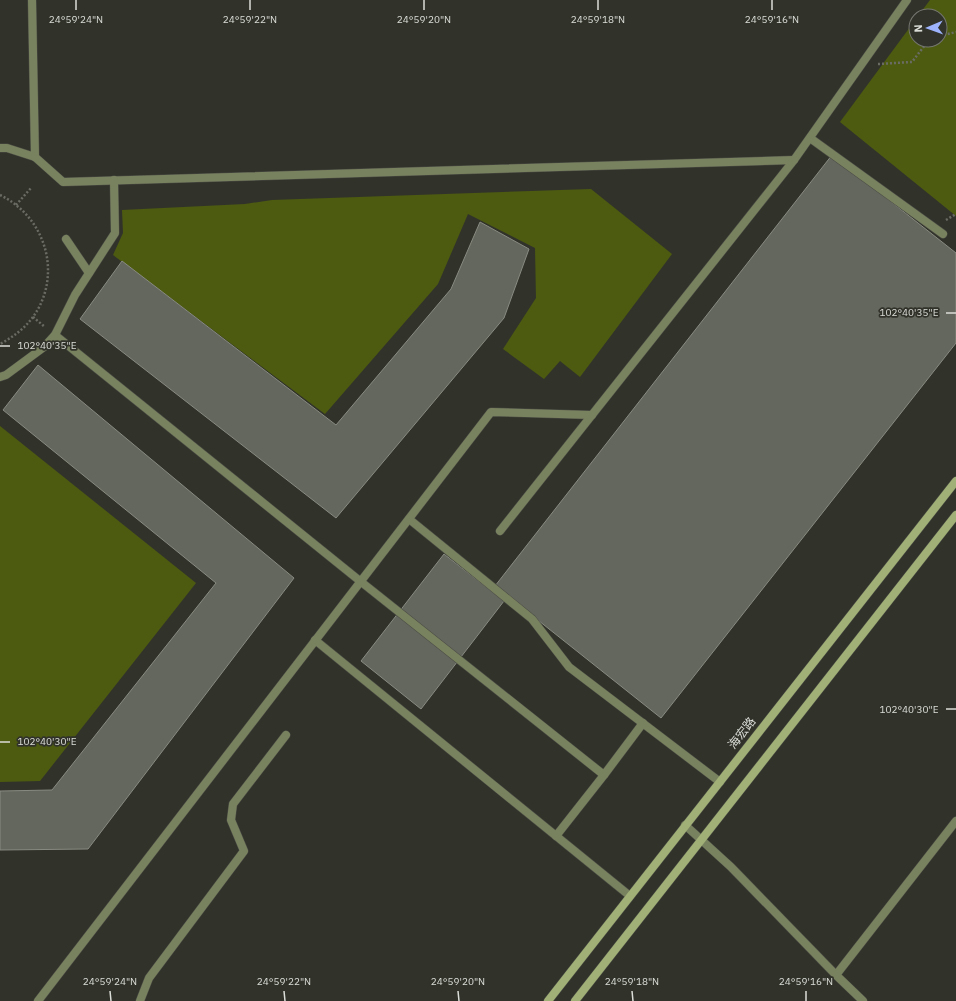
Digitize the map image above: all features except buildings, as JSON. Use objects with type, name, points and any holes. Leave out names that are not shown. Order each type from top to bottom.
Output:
[{"type":"main road","name":"海宏路","points":[[548,1001],[956,481]]},
{"type":"main road","points":[[575,1001],[956,515]]},
{"type":"street","points":[[32,0],[35,157]]},
{"type":"street","points":[[500,531],[794,160],[907,0]]},
{"type":"street","points":[[810,138],[943,234]]},
{"type":"street","points":[[0,148],[7,148],[35,157],[63,182],[794,160]]},
{"type":"street","points":[[0,377],[6,375],[44,347],[55,335],[75,295],[115,234],[114,180]]},
{"type":"street","points":[[66,240],[89,273]]},
{"type":"street","points":[[55,335],[360,581],[604,775]]},
{"type":"street","points":[[38,1001],[491,412],[592,415]]},
{"type":"street","points":[[409,519],[532,619],[569,667],[720,782]]},
{"type":"street","points":[[315,640],[630,896]]},
{"type":"street","points":[[556,836],[643,723]]},
{"type":"street","points":[[140,1001],[149,978],[244,851],[231,820],[234,804],[286,735]]},
{"type":"street","points":[[836,975],[956,821]]},
{"type":"street","points":[[685,825],[731,867],[863,1001]]},
{"type":"path","points":[[861,65],[912,62],[923,48]]},
{"type":"path","points":[[16,205],[31,188]]},
{"type":"path","points":[[0,195],[16,205],[30,219],[39,232],[45,245],[48,260],[46,290],[33,317],[23,329],[0,344]]},
{"type":"green space","points":[[930,0],[956,0],[956,216],[840,122],[908,30],[908,48],[948,48],[948,8],[924,8]]},
{"type":"green space","points":[[591,189],[672,254],[580,377],[560,361],[544,379],[503,349],[536,298],[535,248],[468,214],[438,284],[325,414],[113,255],[123,233],[122,210],[245,204],[272,200]]},
{"type":"green space","points":[[0,426],[196,583],[40,781],[0,782]]}]
